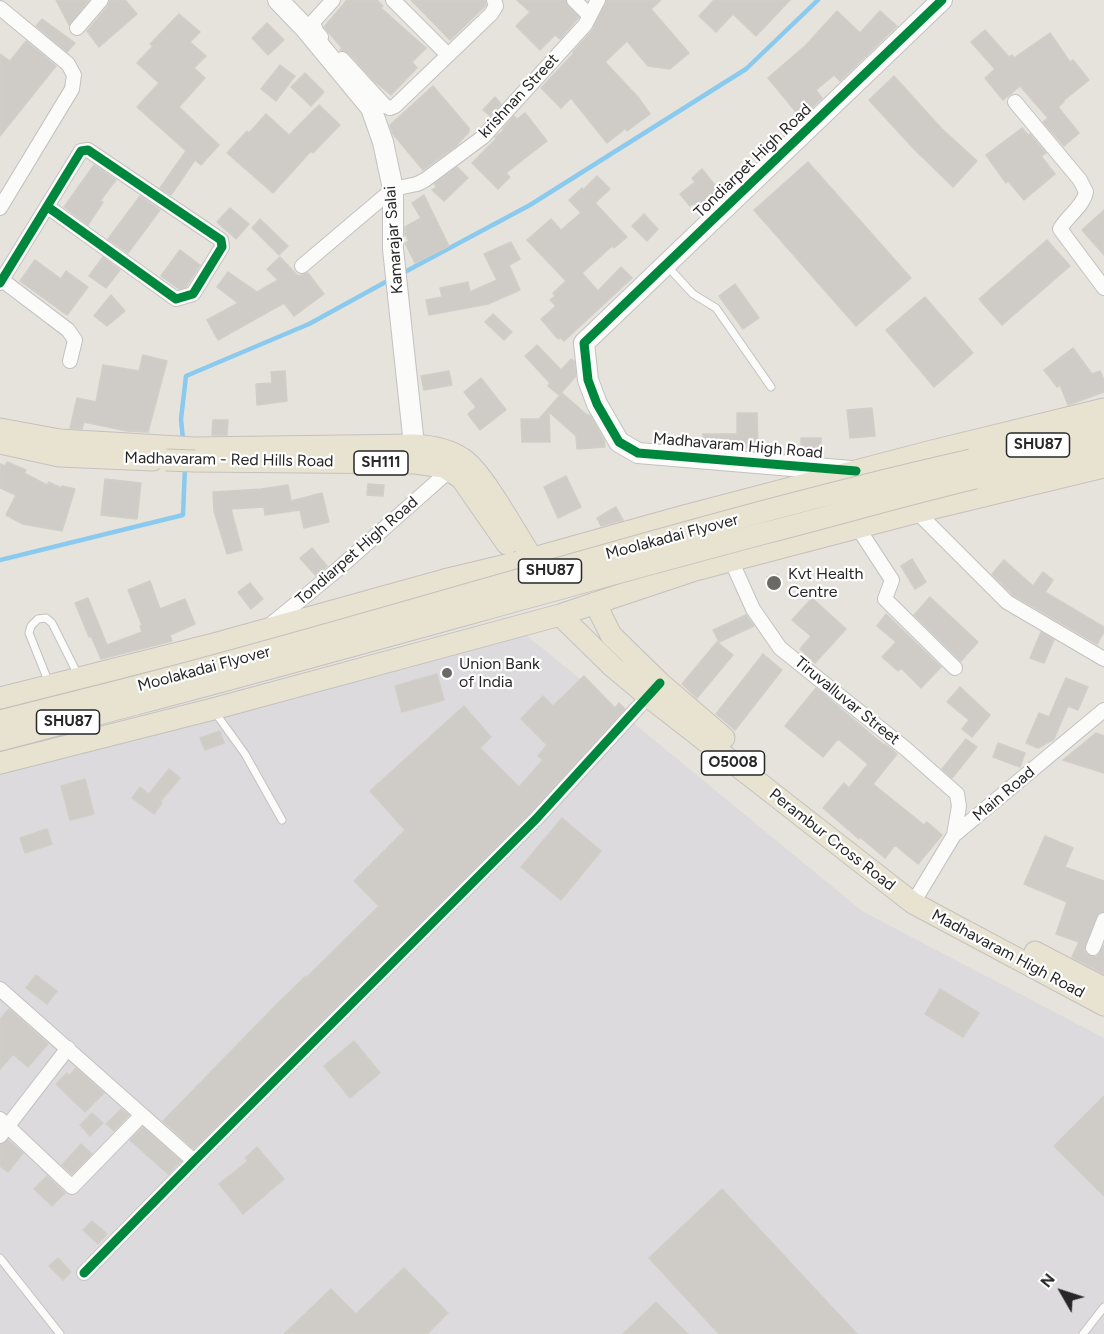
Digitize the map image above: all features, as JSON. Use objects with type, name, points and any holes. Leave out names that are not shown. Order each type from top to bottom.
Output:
[{"type":"main road","points":[[0,698],[262,631],[680,517],[1104,409]]},
{"type":"main road","name":"Madhavaram - Red Hills Road","points":[[0,429],[60,440],[166,453],[415,463],[450,470]]},
{"type":"main road","name":"Moolakadai Flyover","points":[[973,469],[1104,430]]},
{"type":"main road","name":"Madhavaram - Red Hills Road","points":[[0,443],[58,456],[166,453]]},
{"type":"main road","name":"Madhavaram - Red Hills Road","points":[[195,455],[414,445],[433,448],[463,459],[479,475],[525,560]]},
{"type":"main road","name":"Moolakadai Flyover","points":[[0,740],[262,654],[476,591],[852,487],[1104,448]]},
{"type":"main road","points":[[450,470],[461,478],[525,560]]},
{"type":"main road","points":[[0,763],[213,709],[560,615],[731,560],[917,512],[1100,471]]},
{"type":"main road","points":[[680,517],[695,570]]},
{"type":"main road","points":[[444,580],[462,640]]},
{"type":"main road","name":"Perambur Cross Road","points":[[595,603],[611,635],[654,690]]},
{"type":"main road","name":"Perambur Cross Road","points":[[560,615],[613,668],[654,690],[916,897]]},
{"type":"main road","name":"Moolakadai Flyover","points":[[0,721],[134,696]]},
{"type":"main road","points":[[916,897],[1104,988]]},
{"type":"main road","name":"Madhavaram High Road","points":[[916,897],[1104,1005]]},
{"type":"street","points":[[77,28],[101,0]]},
{"type":"street","name":"Kamarajar Salai","points":[[278,0],[304,27],[371,108],[382,142],[393,189],[393,249],[414,445]]},
{"type":"street","points":[[333,0],[315,18],[313,22],[316,31],[385,106],[390,108],[395,106],[490,14],[496,6],[494,0]]},
{"type":"street","points":[[393,0],[448,55]]},
{"type":"street","points":[[574,0],[589,15]]},
{"type":"street","name":"krishnan Street","points":[[393,189],[425,180],[483,137],[585,25],[598,0]]},
{"type":"street","name":"Tondiarpet High Road","points":[[584,343],[942,0]]},
{"type":"street","points":[[0,8],[68,64],[74,75],[72,89],[0,208]]},
{"type":"street","points":[[1015,102],[1080,180],[1086,192],[1082,203],[1065,220],[1060,229],[1104,288]]},
{"type":"street","points":[[48,207],[176,299],[193,294],[222,247],[221,240],[88,150],[81,151],[1,281],[68,330],[75,340],[70,361]]},
{"type":"street","points":[[302,266],[393,189]]},
{"type":"street","name":"Madhavaram High Road","points":[[584,343],[588,380],[597,405],[619,442],[638,453],[856,471]]},
{"type":"street","name":"Tondiarpet High Road","points":[[262,631],[337,570],[450,470]]},
{"type":"street","points":[[917,512],[1007,602],[1104,659]]},
{"type":"street","points":[[858,528],[892,580],[885,599],[955,668]]},
{"type":"street","name":"Tiruvalluvar Street","points":[[731,560],[753,609],[780,648],[884,730],[957,794],[959,806],[954,835]]},
{"type":"street","points":[[84,1273],[536,819],[654,690]]},
{"type":"street","name":"Main Road","points":[[916,897],[954,835],[1097,723],[1104,710]]},
{"type":"street","points":[[1093,948],[1104,920]]},
{"type":"street","points":[[0,989],[194,1161]]},
{"type":"street","points":[[68,1048],[2,1127],[72,1187],[142,1115]]},
{"type":"lane","points":[[666,265],[693,294],[716,308],[771,387]]},
{"type":"lane","points":[[50,686],[29,633],[31,626],[38,619],[46,618],[52,623],[80,678]]},
{"type":"lane","points":[[213,709],[245,754],[282,820]]},
{"type":"lane","points":[[0,1258],[60,1334]]},
{"type":"lane","points":[[1083,1334],[1104,1307]]},
{"type":"shaded area","points":[[524,633],[862,911],[1104,1038],[1104,1334],[0,1334],[0,758]]},
{"type":"building","points":[[56,0],[89,0],[69,25]]},
{"type":"building","points":[[110,0],[125,0],[137,14],[99,47],[87,31],[108,6]]},
{"type":"building","points":[[347,0],[377,0],[383,6],[381,8],[426,48],[412,62],[417,68],[391,95],[373,80],[349,53],[340,50],[342,48],[324,27]]},
{"type":"building","points":[[411,0],[485,0],[486,5],[450,40]]},
{"type":"building","points":[[517,0],[565,0],[579,17],[560,39],[555,35],[540,50],[516,26],[530,12]]},
{"type":"building","points":[[607,0],[661,0],[651,9],[689,53],[670,69],[648,66],[627,41],[605,62],[638,97],[650,114],[627,131],[626,128],[607,143],[571,98],[561,108],[541,88],[592,31]]},
{"type":"building","points":[[714,0],[790,0],[756,36],[733,14],[716,32],[699,16]]},
{"type":"building","points":[[837,11],[860,33],[880,11],[897,26],[840,81],[834,75],[816,90],[822,98],[801,118],[768,78],[806,45]]},
{"type":"building","points":[[179,14],[200,32],[190,42],[206,56],[194,68],[205,78],[179,107],[219,145],[201,165],[195,160],[171,195],[160,188],[186,151],[137,107],[159,83],[137,63],[153,46],[150,44]]},
{"type":"building","points":[[42,19],[75,43],[67,52],[36,26]]},
{"type":"building","points":[[267,23],[284,40],[268,55],[252,38]]},
{"type":"building","points":[[985,30],[1009,57],[1012,55],[1014,58],[1050,33],[1070,62],[1073,60],[1089,80],[1058,107],[1079,133],[1064,146],[1043,122],[1048,118],[1020,86],[1003,100],[985,78],[995,69],[971,42]]},
{"type":"building","points":[[26,41],[56,66],[0,136],[0,54],[10,61]]},
{"type":"building","points":[[280,65],[295,76],[276,101],[261,89]]},
{"type":"building","points":[[305,73],[324,92],[311,106],[291,87]]},
{"type":"building","points":[[894,76],[941,128],[977,161],[953,187],[869,100]]},
{"type":"building","points":[[433,86],[469,128],[469,132],[456,146],[423,170],[393,134],[390,125]]},
{"type":"building","points":[[495,97],[501,104],[490,116],[483,110]]},
{"type":"building","points":[[319,105],[340,125],[313,153],[311,151],[273,193],[227,153],[266,114],[289,135]]},
{"type":"building","points":[[525,113],[547,141],[506,173],[510,177],[498,189],[472,163],[496,139],[495,137],[504,130],[514,116],[517,119]]},
{"type":"building","points":[[1022,128],[1046,153],[1041,156],[1055,174],[1024,200],[1008,181],[1006,183],[986,155]]},
{"type":"building","points":[[808,162],[911,278],[856,326],[754,210]]},
{"type":"building","points":[[94,165],[116,180],[100,201],[103,202],[88,225],[64,207]]},
{"type":"building","points":[[457,167],[468,178],[444,201],[432,190],[437,187],[434,184]]},
{"type":"building","points":[[702,169],[722,194],[700,212],[693,203],[690,206],[680,194],[695,182],[692,178]]},
{"type":"building","points":[[597,176],[610,189],[595,203],[627,237],[614,248],[612,246],[582,273],[598,291],[621,267],[632,278],[564,341],[561,338],[558,339],[541,319],[556,306],[550,300],[555,296],[553,293],[566,281],[527,240],[551,219],[561,230],[581,213],[569,200]]},
{"type":"building","points":[[424,195],[449,246],[415,263],[405,243],[409,241],[405,234],[405,227],[421,218],[412,203]]},
{"type":"building","points":[[140,196],[160,210],[128,253],[108,239]]},
{"type":"building","points":[[230,208],[249,224],[236,239],[217,222]]},
{"type":"building","points":[[1104,210],[1104,255],[1082,230]]},
{"type":"building","points":[[644,214],[658,229],[647,241],[632,226]]},
{"type":"building","points":[[260,219],[288,246],[279,255],[252,228]]},
{"type":"building","points":[[1047,240],[1070,266],[1002,325],[979,299]]},
{"type":"building","points":[[511,242],[520,259],[509,265],[520,290],[488,304],[429,315],[426,300],[442,297],[440,288],[468,282],[470,292],[497,280],[484,254]]},
{"type":"building","points":[[180,250],[200,265],[186,287],[179,289],[161,276]]},
{"type":"building","points":[[103,257],[120,270],[106,288],[89,276]]},
{"type":"building","points":[[280,257],[298,276],[308,273],[324,294],[294,316],[284,303],[218,340],[207,320],[238,303],[217,287],[228,272],[257,292],[278,280],[267,269]]},
{"type":"building","points":[[35,260],[61,279],[66,271],[88,287],[67,315],[20,281]]},
{"type":"building","points":[[735,284],[759,318],[743,329],[719,296]]},
{"type":"building","points":[[111,295],[125,311],[107,326],[94,316]]},
{"type":"building","points":[[925,297],[973,353],[934,387],[886,330]]},
{"type":"building","points":[[493,314],[512,332],[504,340],[485,322]]},
{"type":"building","points":[[537,345],[561,370],[571,359],[574,361],[576,376],[559,395],[548,386],[550,383],[525,356]]},
{"type":"building","points":[[1073,348],[1092,374],[1100,371],[1104,380],[1104,392],[1068,405],[1060,385],[1057,387],[1044,370]]},
{"type":"building","points":[[143,355],[167,361],[148,432],[127,431],[84,422],[82,429],[70,428],[77,398],[96,402],[103,365],[139,371]]},
{"type":"building","points":[[285,371],[287,401],[257,405],[256,384],[272,383],[271,372]]},
{"type":"building","points":[[449,371],[452,385],[424,390],[421,376]]},
{"type":"building","points":[[481,378],[506,410],[480,430],[468,414],[476,407],[464,392]]},
{"type":"building","points":[[562,393],[587,415],[590,415],[604,440],[605,447],[577,449],[576,436],[549,412],[550,442],[522,442],[521,419],[539,419]]},
{"type":"building","points":[[872,408],[875,436],[850,438],[847,410]]},
{"type":"building","points":[[737,413],[757,413],[758,447],[734,449],[703,446],[703,434],[737,434]]},
{"type":"building","points":[[213,420],[228,420],[227,435],[212,435]]},
{"type":"building","points":[[801,438],[821,438],[821,451],[801,451]]},
{"type":"building","points":[[7,462],[26,470],[24,473],[47,485],[49,482],[61,488],[62,486],[75,489],[62,531],[23,524],[6,515],[16,495],[0,488],[0,464],[5,466]]},
{"type":"building","points":[[566,476],[581,507],[558,518],[544,487]]},
{"type":"building","points":[[105,479],[141,483],[137,519],[101,515]]},
{"type":"building","points":[[368,484],[384,485],[383,496],[367,495]]},
{"type":"building","points":[[288,485],[291,501],[322,493],[329,522],[304,528],[300,510],[265,515],[264,507],[231,509],[242,550],[227,554],[214,511],[213,492]]},
{"type":"building","points":[[616,507],[623,520],[601,526],[597,518]]},
{"type":"building","points":[[312,548],[327,566],[316,576],[300,558]]},
{"type":"building","points":[[912,559],[926,582],[915,589],[901,566]]},
{"type":"building","points":[[1004,560],[1033,586],[1043,572],[1053,580],[1045,592],[1104,627],[1104,632],[1097,644],[1013,595],[992,574]]},
{"type":"building","points":[[778,574],[781,588],[771,591],[767,577]]},
{"type":"building","points":[[150,581],[160,609],[185,599],[195,624],[170,635],[172,641],[101,659],[75,603],[88,598],[107,645],[142,632],[140,626],[142,625],[128,590]]},
{"type":"building","points":[[250,583],[263,599],[251,609],[238,592]]},
{"type":"building","points":[[930,597],[978,642],[961,661],[914,615]]},
{"type":"building","points":[[812,598],[846,629],[815,663],[800,649],[811,636],[792,620]]},
{"type":"building","points":[[886,614],[941,667],[921,688],[901,668],[898,671],[882,657],[896,642],[877,626]]},
{"type":"building","points":[[746,615],[754,626],[719,642],[713,630]]},
{"type":"building","points":[[1041,632],[1054,640],[1044,663],[1030,658]]},
{"type":"building","points":[[717,642],[733,655],[697,698],[682,684]]},
{"type":"building","points":[[763,654],[782,670],[735,730],[716,714]]},
{"type":"building","points":[[437,674],[444,700],[402,712],[395,686]]},
{"type":"building","points":[[584,676],[615,708],[619,703],[625,709],[530,813],[194,1149],[163,1121],[276,1005],[379,906],[354,881],[405,830],[370,791],[464,706],[491,737],[480,748],[519,787],[543,760],[538,756],[547,745],[521,719],[543,696],[553,706]]},
{"type":"building","points":[[1066,678],[1088,687],[1078,710],[1068,706],[1054,739],[1038,748],[1026,743],[1039,713],[1049,717]]},
{"type":"building","points":[[960,687],[990,715],[972,737],[962,729],[969,720],[947,702]]},
{"type":"building","points":[[816,688],[897,754],[873,784],[924,825],[927,822],[942,835],[918,864],[895,845],[885,858],[823,808],[844,783],[849,788],[868,764],[838,739],[823,757],[785,726]]},
{"type":"building","points":[[220,731],[224,743],[205,750],[200,738]]},
{"type":"building","points":[[1096,733],[1104,736],[1104,773],[1063,760]]},
{"type":"building","points":[[966,739],[977,747],[952,778],[942,769]]},
{"type":"building","points":[[998,743],[1025,753],[1020,767],[993,757]]},
{"type":"building","points":[[169,769],[180,778],[160,802],[162,803],[154,814],[132,798],[140,787],[149,794]]},
{"type":"building","points":[[85,779],[94,814],[70,820],[61,786]]},
{"type":"building","points":[[562,818],[601,851],[561,900],[521,867]]},
{"type":"building","points":[[47,829],[52,844],[25,853],[20,838]]},
{"type":"building","points":[[1045,836],[1073,848],[1065,867],[1104,881],[1104,911],[1096,917],[1084,949],[1086,954],[1095,957],[1099,955],[1104,945],[1104,974],[1072,957],[1079,942],[1056,934],[1067,902],[1024,884]]},
{"type":"building","points":[[36,975],[57,991],[47,1004],[26,988]]},
{"type":"building","points":[[940,989],[979,1013],[963,1037],[925,1014]]},
{"type":"building","points":[[9,1009],[48,1044],[28,1067],[13,1054],[0,1069],[0,1019]]},
{"type":"building","points":[[354,1041],[380,1073],[350,1098],[324,1066]]},
{"type":"building","points":[[76,1068],[104,1093],[85,1112],[56,1084],[67,1073],[69,1076]]},
{"type":"building","points":[[1104,1096],[1104,1196],[1054,1146]]},
{"type":"building","points":[[121,1109],[129,1115],[114,1131],[106,1124]]},
{"type":"building","points":[[92,1113],[103,1123],[90,1136],[80,1125]]},
{"type":"building","points":[[143,1127],[181,1161],[168,1174],[130,1140]]},
{"type":"building","points":[[8,1140],[23,1153],[8,1172],[0,1166],[0,1145]]},
{"type":"building","points":[[81,1144],[92,1154],[72,1174],[62,1165]]},
{"type":"building","points":[[257,1147],[284,1179],[243,1214],[219,1184],[248,1161],[245,1158]]},
{"type":"building","points":[[47,1176],[65,1193],[52,1206],[34,1189]]},
{"type":"building","points":[[722,1189],[857,1334],[719,1334],[649,1258]]},
{"type":"building","points":[[92,1221],[107,1234],[98,1244],[83,1230]]},
{"type":"building","points":[[58,1258],[71,1272],[63,1280],[49,1266]]},
{"type":"building","points":[[404,1268],[448,1313],[427,1334],[284,1334],[331,1289],[356,1314]]},
{"type":"building","points":[[656,1302],[688,1334],[623,1334]]},
{"type":"waterway","points":[[401,274],[530,205],[746,69],[818,0]]},
{"type":"waterway","points":[[183,440],[181,419],[186,376],[309,324],[391,279]]},
{"type":"waterway","points":[[0,560],[183,515],[185,467]]},
{"type":"cycle path","points":[[856,471],[638,453],[619,442],[597,404],[588,380],[584,343],[942,0]]},
{"type":"cycle path","points":[[0,283],[81,151],[88,150],[221,240],[222,247],[193,294],[176,299],[48,207]]},
{"type":"cycle path","points":[[84,1273],[536,819],[660,683]]},
{"type":"place","name":"Kvt Health Centre","points":[[774,583]]},
{"type":"place","name":"Union Bank of India","points":[[447,673]]}]
